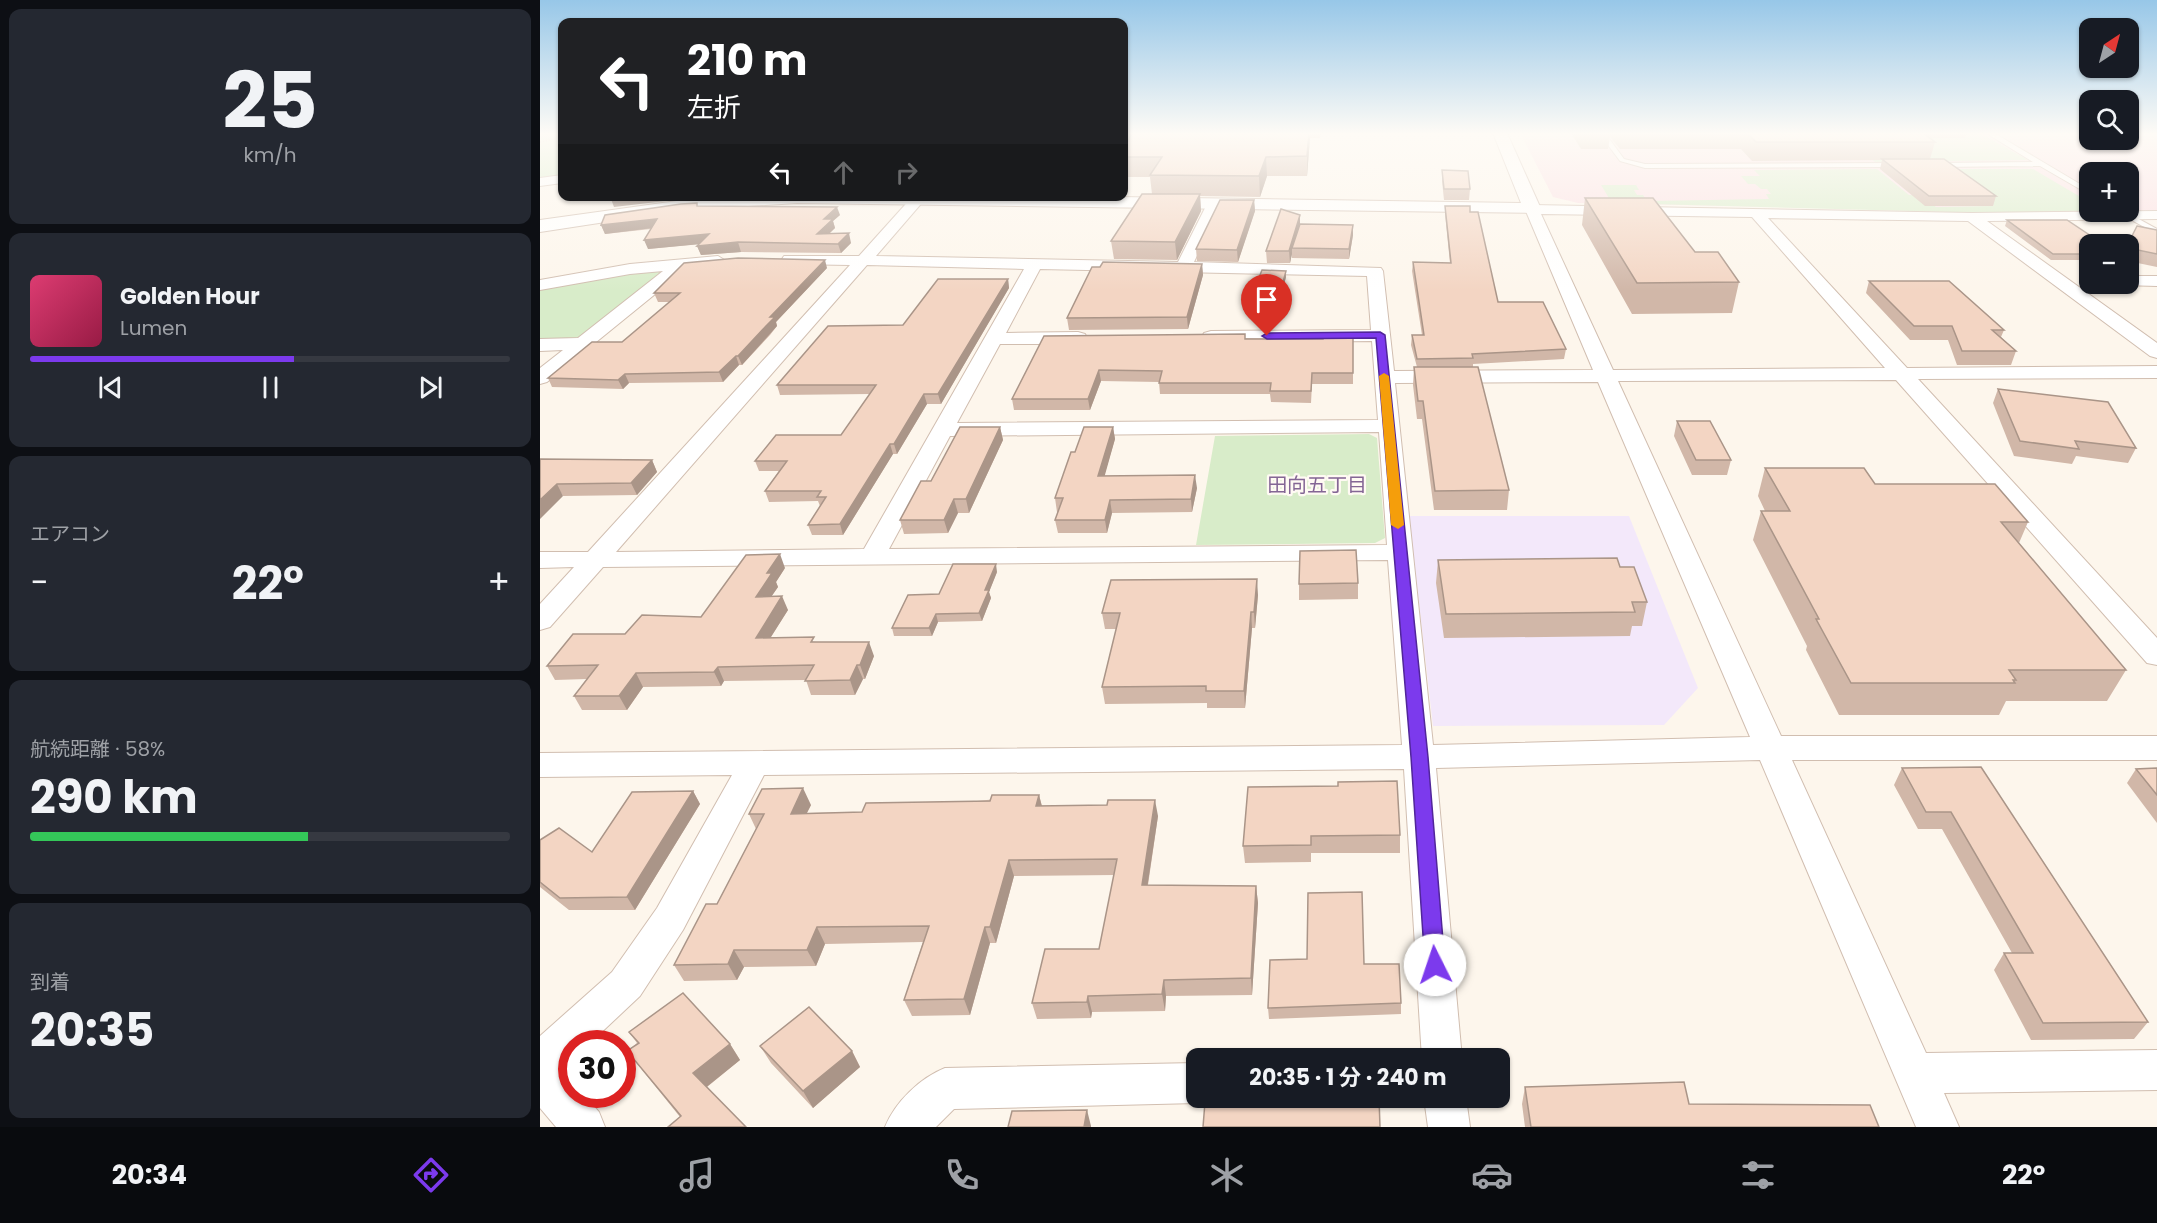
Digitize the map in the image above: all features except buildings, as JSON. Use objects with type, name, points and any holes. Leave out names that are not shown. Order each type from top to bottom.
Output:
[{"type":"street","points":[[1522,186],[1938,1127]]},
{"type":"street","points":[[540,226],[684,205],[740,201]]},
{"type":"street","points":[[540,621],[916,201]]},
{"type":"street","points":[[1088,201],[1972,217],[2079,214]]},
{"type":"street","points":[[1184,267],[1214,204]]},
{"type":"street","points":[[1756,213],[2157,656]]},
{"type":"street","points":[[2139,214],[2157,215]]},
{"type":"street","points":[[1972,217],[2157,352]]},
{"type":"street","points":[[540,285],[630,269],[741,259]]},
{"type":"street","points":[[774,259],[1375,271],[1419,757],[1441,1048]]},
{"type":"street","points":[[540,378],[682,264]]},
{"type":"street","points":[[872,557],[1035,264]]},
{"type":"street","points":[[2060,281],[2079,281]]},
{"type":"street","points":[[2139,281],[2157,281]]},
{"type":"street","points":[[1193,337],[1380,335]]},
{"type":"street","points":[[994,339],[1100,338]]},
{"type":"street","points":[[540,345],[582,344]]},
{"type":"street","points":[[1384,377],[2157,372]]},
{"type":"street","points":[[942,430],[1388,426]]},
{"type":"street","points":[[540,560],[1401,552]]},
{"type":"street","points":[[540,765],[1419,757],[1772,748],[2157,748]]},
{"type":"street","points":[[540,1063],[626,984],[670,919],[754,764]]},
{"type":"street","points":[[1915,1073],[2157,1070]]},
{"type":"street","points":[[540,1076],[584,1127]]},
{"type":"street","points":[[906,1127],[945,1089],[1186,1083]]},
{"type":"street","points":[[1446,1108],[1449,1127]]},
{"type":"lane","points":[[2139,222],[2157,232]]},
{"type":"shaded area","points":[[1547,186],[2079,186],[2079,213],[1991,214],[1979,211],[1578,203],[1553,197]]},
{"type":"shaded area","points":[[2139,186],[2157,186],[2157,212],[2139,212]]},
{"type":"shaded area","points":[[1409,516],[1629,516],[1698,688],[1664,725],[1433,726]]},
{"type":"green space","points":[[1601,186],[1636,186],[1639,190],[1634,190],[1637,195],[1643,195],[1647,201],[1769,199],[1766,194],[1771,194],[1767,189],[1761,189],[1757,186],[1897,186],[1909,195],[1929,195],[1929,201],[1936,207],[1994,206],[1969,186],[2061,186],[2079,196],[2079,212],[1989,213],[1612,203]]},
{"type":"green space","points":[[656,270],[663,272],[584,335],[570,340],[540,340],[540,288]]},
{"type":"green space","points":[[1369,434],[1377,438],[1385,538],[1375,543],[1196,545],[1215,436]]},
{"type":"slow traffic","points":[[1384,376],[1398,525]]},
{"type":"district","name":"田向五丁目","points":[[1317,485]]},
{"type":"route","points":[[1267,336],[1380,335],[1419,757],[1435,965]]}]
